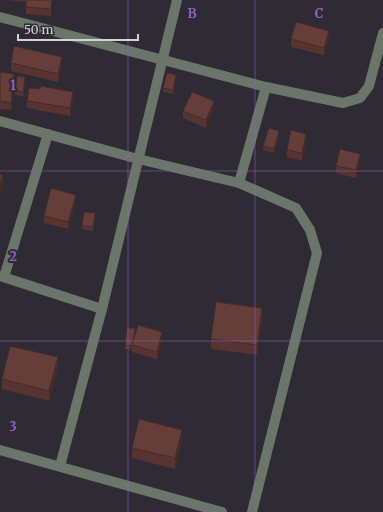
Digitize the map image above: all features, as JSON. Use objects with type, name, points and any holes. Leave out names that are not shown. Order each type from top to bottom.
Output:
[{"type":"street","points":[[60,466],[102,309],[177,0]]},
{"type":"street","points":[[0,17],[266,87],[343,103],[360,98],[370,86],[383,33]]},
{"type":"street","points":[[239,183],[266,87]]},
{"type":"street","points":[[0,121],[138,159],[239,183],[296,208],[310,230],[317,253],[252,512]]},
{"type":"street","points":[[48,134],[2,277],[102,309]]},
{"type":"street","points":[[0,450],[222,512]]},
{"type":"building","points":[[26,0],[52,0],[51,9],[26,7]]},
{"type":"building","points":[[296,22],[329,31],[324,48],[291,39]]},
{"type":"building","points":[[14,46],[62,57],[58,74],[11,63]]},
{"type":"building","points":[[0,72],[14,74],[11,103],[0,101]]},
{"type":"building","points":[[167,73],[176,75],[173,90],[163,88]]},
{"type":"building","points":[[17,76],[25,77],[23,92],[15,91]]},
{"type":"building","points":[[41,86],[73,92],[70,108],[27,101],[29,88],[40,89]]},
{"type":"building","points":[[192,92],[214,101],[206,120],[183,111]]},
{"type":"building","points":[[269,128],[279,131],[274,149],[263,146]]},
{"type":"building","points":[[291,130],[306,134],[302,153],[287,150]]},
{"type":"building","points":[[340,149],[360,154],[356,170],[336,166]]},
{"type":"building","points":[[0,174],[3,175],[0,185]]},
{"type":"building","points":[[51,188],[76,195],[68,222],[44,216]]},
{"type":"building","points":[[84,212],[95,213],[93,227],[82,226]]},
{"type":"building","points":[[216,302],[262,308],[257,345],[211,339]]},
{"type":"building","points":[[138,325],[162,332],[157,352],[132,345]]},
{"type":"building","points":[[127,328],[135,328],[132,346],[125,345]]},
{"type":"building","points":[[10,346],[58,357],[49,391],[2,379]]},
{"type":"building","points":[[139,419],[182,430],[175,458],[132,448]]}]
